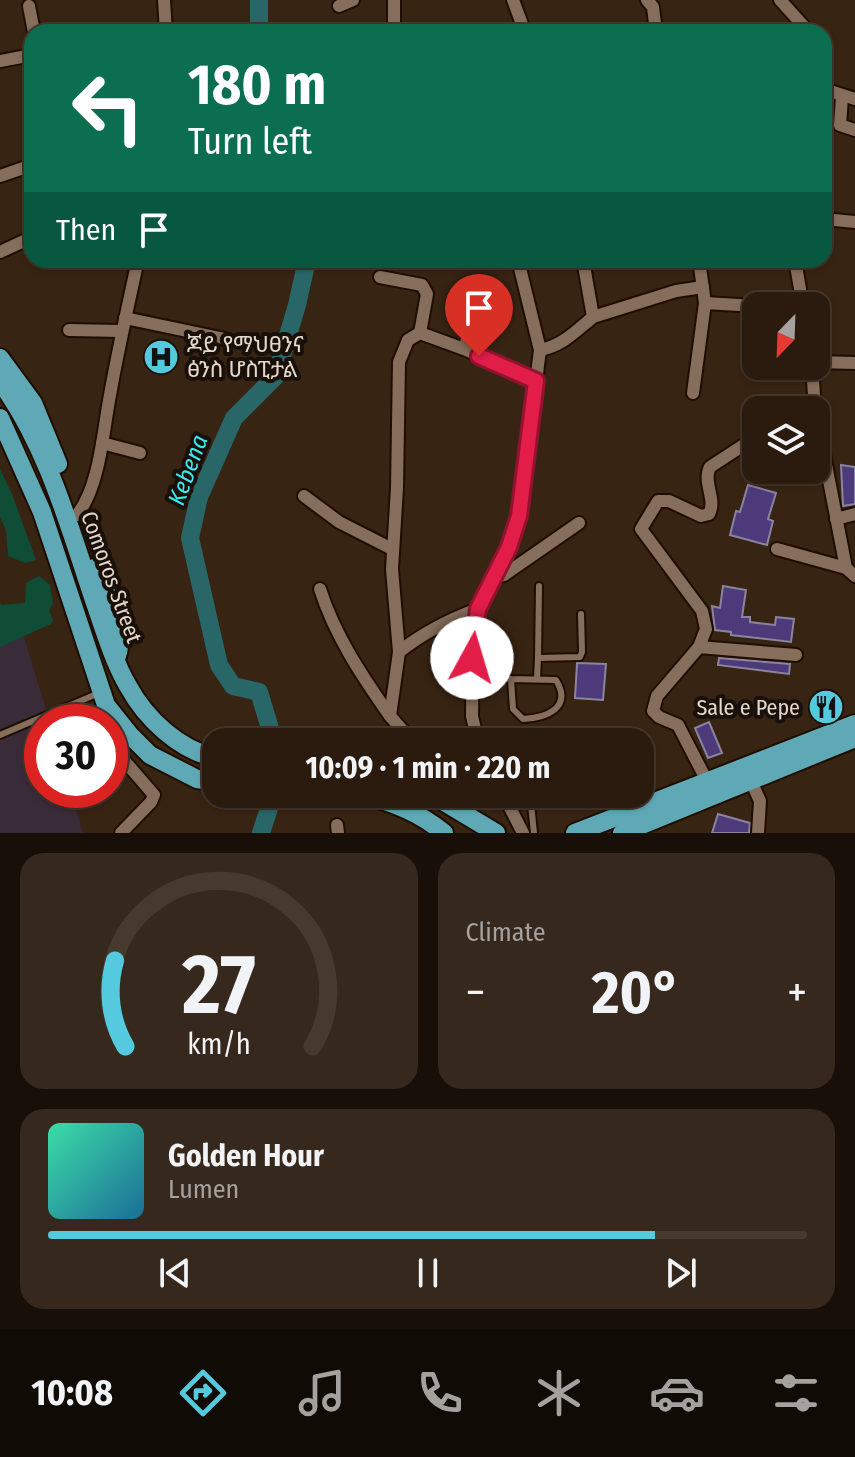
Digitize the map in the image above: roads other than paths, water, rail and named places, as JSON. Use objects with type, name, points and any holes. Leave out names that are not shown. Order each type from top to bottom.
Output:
[{"type":"main road","points":[[0,358],[33,403],[77,515],[120,635],[121,648],[116,659]]},
{"type":"main road","name":"Comoros Street","points":[[0,381],[28,423],[127,685],[143,710],[162,729],[202,754]]},
{"type":"main road","name":"Comoros Street","points":[[0,418],[42,512],[102,704]]},
{"type":"main road","points":[[575,833],[855,724]]},
{"type":"main road","name":"Comoros Street","points":[[128,733],[150,755],[202,780]]},
{"type":"main road","points":[[622,833],[855,738]]},
{"type":"main road","points":[[399,808],[441,831]]},
{"type":"main road","points":[[454,808],[496,833]]},
{"type":"street","points":[[164,0],[166,24]]},
{"type":"street","points":[[339,6],[353,0]]},
{"type":"street","points":[[394,0],[394,24]]},
{"type":"street","points":[[513,0],[522,24]]},
{"type":"street","points":[[647,0],[653,7],[653,24]]},
{"type":"street","points":[[780,0],[802,24]]},
{"type":"street","points":[[29,6],[32,24]]},
{"type":"street","points":[[0,61],[24,56]]},
{"type":"street","points":[[849,98],[840,125],[855,130]]},
{"type":"street","points":[[0,176],[24,168]]},
{"type":"street","points":[[832,220],[855,222]]},
{"type":"street","points":[[0,252],[24,241]]},
{"type":"street","points":[[77,515],[89,494],[102,443],[136,268]]},
{"type":"street","points":[[475,728],[472,716],[473,638],[478,609],[509,547],[519,516],[540,350],[520,268]]},
{"type":"street","points":[[584,268],[593,317]]},
{"type":"street","points":[[693,393],[705,303],[700,268]]},
{"type":"street","points":[[796,268],[801,292]]},
{"type":"street","points":[[380,277],[422,285],[427,294],[420,333],[408,340],[399,362],[397,488],[392,549],[399,652],[390,716]]},
{"type":"street","points":[[540,350],[552,348],[566,340],[593,317],[676,291],[703,287]]},
{"type":"street","points":[[464,349],[479,301]]},
{"type":"street","points":[[705,303],[742,305]]},
{"type":"street","points":[[69,330],[123,324],[225,339]]},
{"type":"street","points":[[420,333],[536,381]]},
{"type":"street","points":[[830,364],[855,363]]},
{"type":"street","points":[[102,443],[140,453]]},
{"type":"street","points":[[708,783],[678,725],[653,711],[657,696],[699,647],[706,629],[702,611],[641,529],[658,501],[669,501],[701,516],[709,514],[713,508],[707,474],[710,467],[742,446]]},
{"type":"street","points":[[829,484],[851,572]]},
{"type":"street","points":[[304,496],[339,522],[392,549]]},
{"type":"street","points":[[836,519],[855,514]]},
{"type":"street","points":[[493,578],[504,575],[579,523]]},
{"type":"street","points":[[777,549],[851,572]]},
{"type":"street","points":[[320,589],[328,613],[350,656],[401,728]]},
{"type":"street","points":[[399,652],[423,633],[449,619],[478,609]]},
{"type":"street","points":[[699,647],[796,655]]},
{"type":"street","points":[[121,833],[154,795],[128,765]]},
{"type":"street","points":[[751,781],[760,801],[758,833]]},
{"type":"street","points":[[510,808],[523,833]]},
{"type":"lane","points":[[537,679],[539,586]]},
{"type":"lane","points":[[538,658],[580,657],[581,614]]},
{"type":"lane","points":[[472,677],[556,680],[560,687],[556,710],[548,716],[523,719],[513,709],[511,679]]},
{"type":"lane","points":[[0,735],[24,728]]},
{"type":"lane","points":[[531,808],[534,833]]},
{"type":"waterway","name":"Kebena","points":[[259,0],[259,24]]},
{"type":"waterway","name":"Kebena","points":[[270,728],[259,692],[233,686],[219,665],[190,538],[199,497],[234,418],[276,376],[305,268]]},
{"type":"waterway","name":"Kebena","points":[[261,833],[269,808]]},
{"type":"place","name":"ጆይ የማህፀንና ፅንስ ሆስፒታል","points":[[161,357]]},
{"type":"place","name":"Sale e Pepe","points":[[826,707]]}]
